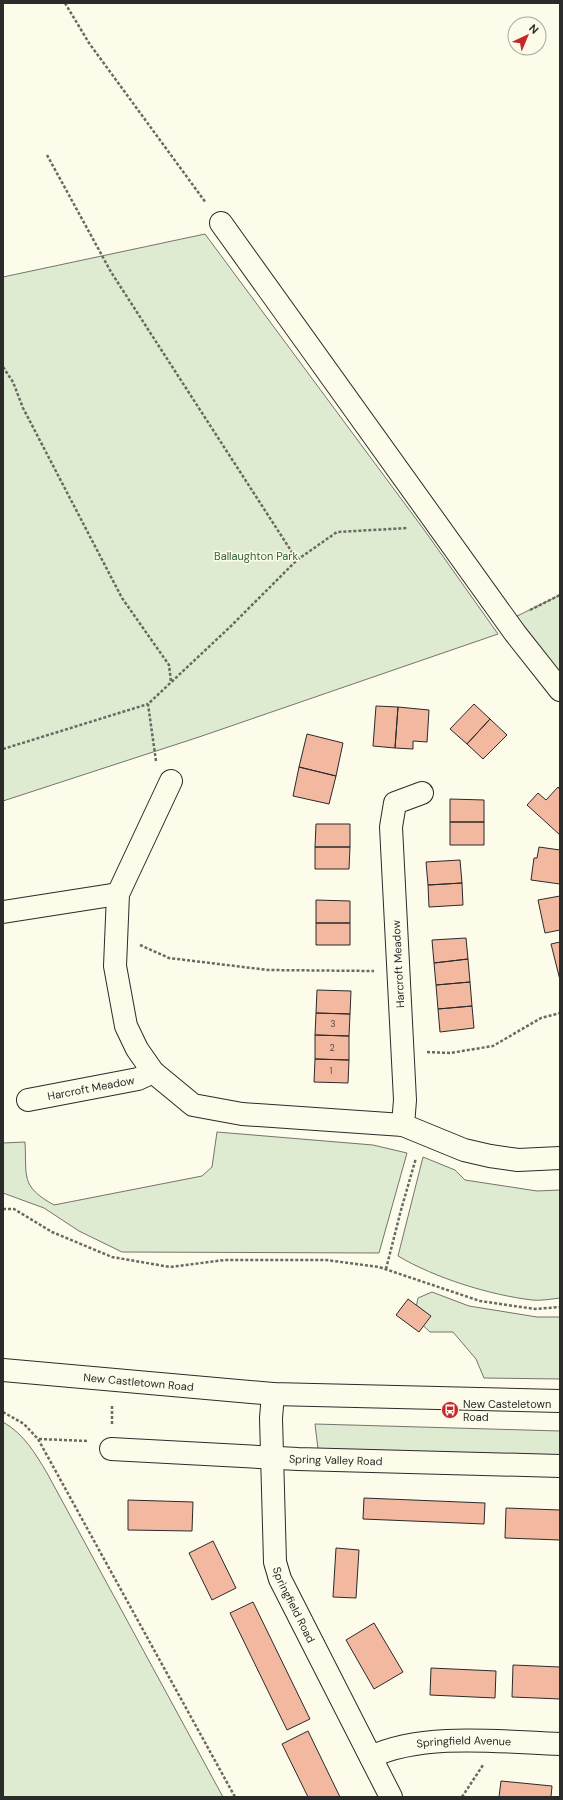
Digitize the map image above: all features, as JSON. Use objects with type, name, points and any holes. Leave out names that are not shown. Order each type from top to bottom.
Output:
[{"type":"main road","points":[[221,223],[515,633],[560,690]]},
{"type":"main road","points":[[171,781],[118,894],[115,966],[126,1026],[137,1049],[153,1072],[193,1105],[242,1114],[403,1125],[423,1135],[464,1150],[490,1156],[518,1160],[560,1158]]},
{"type":"main road","name":"Harcroft Meadow","points":[[403,1125],[405,1100],[403,1052],[391,827],[388,797],[422,793]]},
{"type":"main road","points":[[3,912],[118,894]]},
{"type":"main road","name":"Harcroft Meadow","points":[[28,1100],[138,1079],[153,1072]]},
{"type":"main road","name":"New Castletown Road","points":[[3,1370],[274,1394]]},
{"type":"main road","points":[[274,1394],[560,1401]]},
{"type":"main road","name":"Springfield Road","points":[[274,1394],[271,1418],[275,1562],[278,1573],[391,1797]]},
{"type":"main road","name":"Spring Valley Road","points":[[111,1449],[272,1457],[560,1466]]},
{"type":"main road","name":"Springfield Avenue","points":[[371,1757],[387,1750],[435,1741],[560,1744]]},
{"type":"path","points":[[65,3],[89,43],[221,223]]},
{"type":"path","points":[[47,155],[111,272],[297,560]]},
{"type":"path","points":[[3,367],[13,382],[23,408],[122,598],[169,665],[171,682]]},
{"type":"path","points":[[3,750],[148,704],[231,626],[297,560],[337,532],[438,526]]},
{"type":"path","points":[[507,620],[560,595]]},
{"type":"path","points":[[148,704],[156,764]]},
{"type":"path","points":[[116,935],[169,958],[268,970],[369,971],[398,973]]},
{"type":"path","points":[[403,1052],[450,1053],[493,1046],[541,1018],[560,1013]]},
{"type":"path","points":[[386,1269],[400,1210],[423,1135]]},
{"type":"path","points":[[3,1209],[14,1209],[52,1232],[112,1257],[170,1267],[225,1260],[326,1260],[379,1267],[480,1301],[535,1309],[560,1307]]},
{"type":"path","points":[[112,1426],[113,1380]]},
{"type":"path","points":[[3,1412],[24,1424],[38,1439],[235,1797]]},
{"type":"path","points":[[38,1439],[89,1441]]},
{"type":"path","points":[[462,1797],[487,1759]]},
{"type":"green space","name":"Ballaughton Park","points":[[205,234],[425,531],[498,634],[199,737],[3,801],[3,277]]},
{"type":"green space","points":[[560,595],[560,690],[507,621]]},
{"type":"green space","points":[[217,1132],[373,1145],[407,1153],[379,1253],[122,1252],[79,1231],[44,1208],[3,1193],[3,1143],[25,1142],[26,1172],[30,1186],[35,1192],[54,1205],[202,1176],[212,1167]]},
{"type":"green space","points":[[423,1157],[455,1170],[465,1180],[537,1191],[560,1190],[560,1298],[532,1300],[481,1290],[446,1278],[398,1256]]},
{"type":"green space","points":[[432,1292],[469,1306],[537,1317],[560,1317],[560,1379],[484,1378],[476,1359],[453,1332],[430,1332],[414,1317],[418,1298]]},
{"type":"green space","points":[[3,1422],[23,1438],[47,1473],[223,1797],[3,1797]]},
{"type":"green space","points":[[315,1424],[560,1431],[560,1456],[318,1449]]},
{"type":"building","points":[[474,704],[490,719],[467,744],[450,729]]},
{"type":"building","points":[[376,706],[398,707],[395,748],[373,746]]},
{"type":"building","points":[[398,707],[429,710],[427,742],[413,741],[413,749],[395,748]]},
{"type":"building","points":[[490,719],[507,735],[483,759],[467,744]]},
{"type":"building","points":[[307,734],[343,743],[336,776],[299,767]]},
{"type":"building","points":[[299,767],[336,776],[329,804],[293,796]]},
{"type":"building","points":[[558,787],[560,790],[560,835],[527,805],[538,793],[546,800]]},
{"type":"building","points":[[450,799],[484,800],[484,822],[450,822]]},
{"type":"building","points":[[450,822],[484,822],[484,845],[450,845]]},
{"type":"building","points":[[316,824],[350,824],[350,847],[315,847]]},
{"type":"building","points":[[315,847],[350,847],[349,869],[315,869]]},
{"type":"building","points":[[539,847],[560,850],[560,884],[531,880],[534,858],[537,858]]},
{"type":"building","points":[[460,860],[462,883],[428,885],[426,862]]},
{"type":"building","points":[[462,883],[463,905],[429,907],[428,885]]},
{"type":"building","points":[[560,896],[560,930],[545,933],[538,900]]},
{"type":"building","points":[[316,900],[350,901],[350,923],[316,923]]},
{"type":"building","points":[[316,923],[350,923],[350,945],[316,945]]},
{"type":"building","points":[[466,938],[468,959],[434,963],[432,940]]},
{"type":"building","points":[[560,942],[560,980],[551,944]]},
{"type":"building","points":[[468,959],[470,982],[436,985],[434,963]]},
{"type":"building","points":[[470,982],[472,1006],[438,1009],[436,985]]},
{"type":"building","points":[[317,990],[351,991],[350,1014],[316,1013]]},
{"type":"building","points":[[472,1006],[474,1028],[440,1032],[438,1009]]},
{"type":"building","points":[[316,1013],[350,1014],[349,1036],[315,1035]]},
{"type":"building","points":[[315,1035],[349,1036],[349,1060],[315,1059]]},
{"type":"building","points":[[315,1059],[349,1060],[348,1083],[314,1082]]},
{"type":"building","points":[[408,1299],[431,1316],[419,1332],[396,1315]]},
{"type":"building","points":[[364,1498],[485,1503],[484,1524],[363,1519]]},
{"type":"building","points":[[128,1500],[193,1502],[192,1531],[128,1530]]},
{"type":"building","points":[[506,1508],[560,1510],[560,1540],[505,1538]]},
{"type":"building","points":[[213,1541],[236,1588],[212,1600],[189,1553]]},
{"type":"building","points":[[336,1548],[359,1550],[356,1598],[333,1597]]},
{"type":"building","points":[[253,1602],[310,1719],[287,1730],[230,1613]]},
{"type":"building","points":[[374,1623],[403,1672],[374,1689],[346,1640]]},
{"type":"building","points":[[513,1665],[560,1667],[560,1699],[512,1697]]},
{"type":"building","points":[[431,1668],[496,1671],[495,1698],[430,1695]]},
{"type":"building","points":[[308,1731],[340,1797],[308,1797],[282,1744]]},
{"type":"building","points":[[501,1781],[552,1786],[551,1797],[499,1797]]},
{"type":"place","name":"New Casteletown Road","points":[[450,1410]]}]
